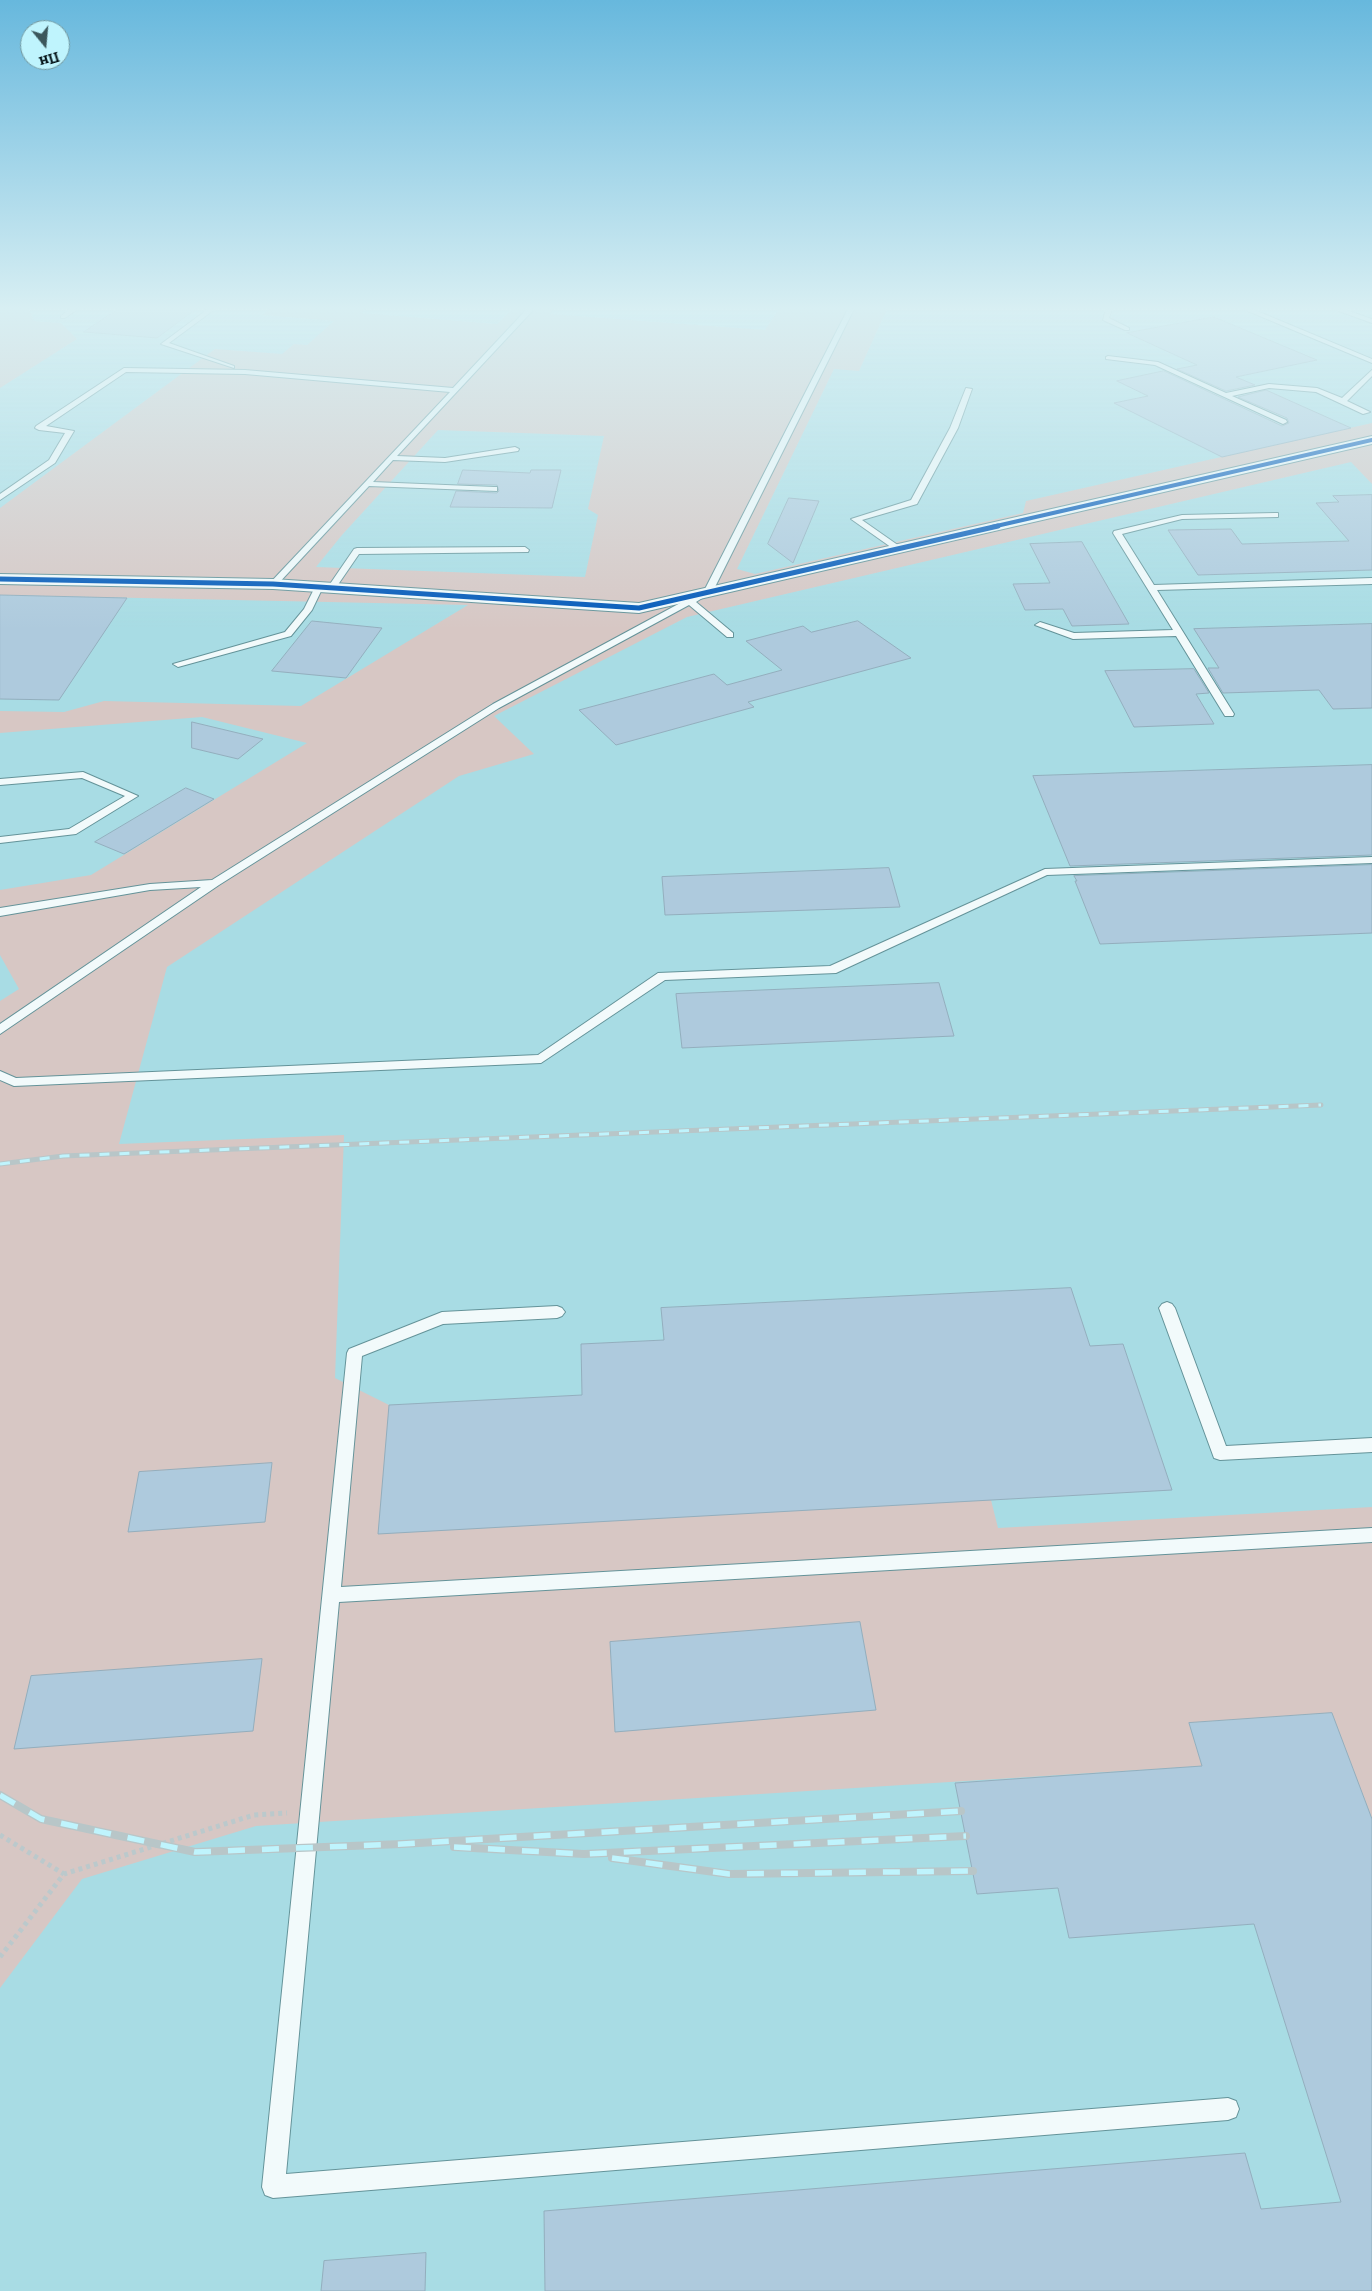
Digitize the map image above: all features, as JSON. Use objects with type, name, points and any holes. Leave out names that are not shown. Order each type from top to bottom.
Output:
[{"type":"street","points":[[0,579],[273,584],[639,608],[688,599],[710,591],[1372,440]]},
{"type":"street","points":[[1336,448],[1372,451]]},
{"type":"lane","points":[[0,498],[52,461],[70,431],[39,428],[57,416]]},
{"type":"lane","points":[[273,584],[432,416]]},
{"type":"lane","points":[[710,591],[798,416]]},
{"type":"lane","points":[[898,548],[855,519],[914,502],[954,428],[958,416]]},
{"type":"lane","points":[[1270,416],[1283,422]]},
{"type":"lane","points":[[392,458],[445,460],[515,449]]},
{"type":"lane","points":[[367,484],[494,490]]},
{"type":"lane","points":[[1229,714],[1118,533],[1182,517],[1275,515]]},
{"type":"lane","points":[[178,664],[288,634],[325,587],[357,551],[525,550]]},
{"type":"lane","points":[[1151,588],[1372,581]]},
{"type":"lane","points":[[0,1030],[215,883],[496,706],[654,621],[688,599],[730,635]]},
{"type":"lane","points":[[639,608],[654,621]]},
{"type":"lane","points":[[1040,625],[1073,636],[1179,633]]},
{"type":"lane","points":[[0,782],[83,775],[133,796],[72,832],[0,840]]},
{"type":"lane","points":[[0,1075],[14,1082],[541,1059],[662,976],[832,970],[1045,872],[1372,860]]},
{"type":"lane","points":[[0,912],[150,887],[215,883]]},
{"type":"lane","points":[[1167,1308],[1220,1453],[1372,1445]]},
{"type":"lane","points":[[558,1312],[442,1318],[355,1353],[273,2187],[1228,2109]]},
{"type":"lane","points":[[331,1595],[1372,1535]]},
{"type":"path","points":[[0,1957],[64,1874],[254,1816],[310,1812]]},
{"type":"path","points":[[0,1835],[64,1874]]},
{"type":"shaded area","points":[[125,416],[811,416],[737,569],[755,574],[1023,513],[1026,501],[1372,423],[1372,484],[1351,462],[687,617],[494,716],[534,754],[459,776],[167,967],[119,1144],[344,1135],[335,1378],[389,1405],[991,1500],[998,1528],[1372,1507],[1372,1819],[1331,1713],[1189,1723],[1202,1766],[256,1826],[82,1879],[0,1988],[0,1001],[19,989],[0,955],[0,890],[91,875],[307,743],[202,717],[0,733],[0,711],[64,712],[104,701],[301,706],[468,605],[0,595],[0,508]],"holes":[[[438,430],[604,436],[588,509],[598,515],[585,577],[316,567],[342,535]]]},
{"type":"building","points":[[1140,416],[1260,416],[1282,426],[1289,423],[1287,418],[1282,416],[1324,416],[1351,428],[1222,457]]},
{"type":"building","points":[[463,470],[530,473],[531,470],[561,470],[552,508],[450,507],[456,491],[497,493],[499,491],[497,485],[458,484]]},
{"type":"building","points":[[1372,495],[1372,570],[1198,575],[1168,530],[1231,529],[1242,544],[1349,541],[1316,503],[1339,502],[1333,496]]},
{"type":"building","points":[[789,498],[819,501],[793,563],[768,544]]},
{"type":"building","points":[[1082,542],[1129,624],[1072,626],[1063,609],[1025,610],[1013,584],[1050,583],[1030,544]]},
{"type":"building","points":[[0,595],[127,598],[59,700],[0,699]]},
{"type":"building","points":[[312,621],[382,628],[346,678],[272,671]]},
{"type":"building","points":[[858,621],[911,658],[748,702],[754,707],[616,745],[579,710],[714,674],[727,685],[782,670],[746,641],[803,626],[811,632]]},
{"type":"building","points":[[1372,624],[1372,708],[1333,709],[1319,690],[1223,693],[1208,668],[1219,668],[1194,629]]},
{"type":"building","points":[[1194,669],[1209,693],[1196,694],[1214,724],[1134,727],[1105,671]]},
{"type":"building","points":[[192,722],[263,739],[238,759],[192,748]]},
{"type":"building","points":[[1372,765],[1372,855],[1070,866],[1033,776]]},
{"type":"building","points":[[186,788],[214,799],[124,854],[95,842]]},
{"type":"building","points":[[1372,865],[1372,933],[1100,944],[1074,876]]},
{"type":"building","points":[[889,868],[900,907],[665,915],[662,877]]},
{"type":"building","points":[[939,983],[954,1036],[682,1048],[676,994]]},
{"type":"building","points":[[1071,1288],[1090,1346],[1123,1344],[1172,1490],[378,1534],[389,1405],[582,1395],[581,1344],[664,1340],[661,1308]]},
{"type":"building","points":[[272,1463],[265,1522],[128,1532],[139,1472]]},
{"type":"building","points":[[860,1622],[876,1710],[615,1732],[610,1642]]},
{"type":"building","points":[[262,1659],[253,1731],[14,1749],[31,1676]]},
{"type":"building","points":[[1332,1713],[1372,1819],[1372,2291],[545,2291],[544,2211],[1245,2153],[1261,2209],[1341,2202],[1254,1924],[1069,1938],[1058,1888],[977,1894],[955,1783],[1202,1766],[1189,1723]]},
{"type":"building","points":[[426,2253],[425,2291],[321,2291],[324,2261]]},
{"type":"railway","points":[[0,1164],[63,1156],[1321,1105]]},
{"type":"railway","points":[[0,1795],[41,1819],[195,1852],[402,1844],[961,1811]]},
{"type":"railway","points":[[454,1847],[584,1854],[966,1836]]},
{"type":"railway","points":[[612,1858],[729,1874],[973,1871]]},
{"type":"cycle path","points":[[0,579],[273,584],[639,608],[1372,440]]}]
